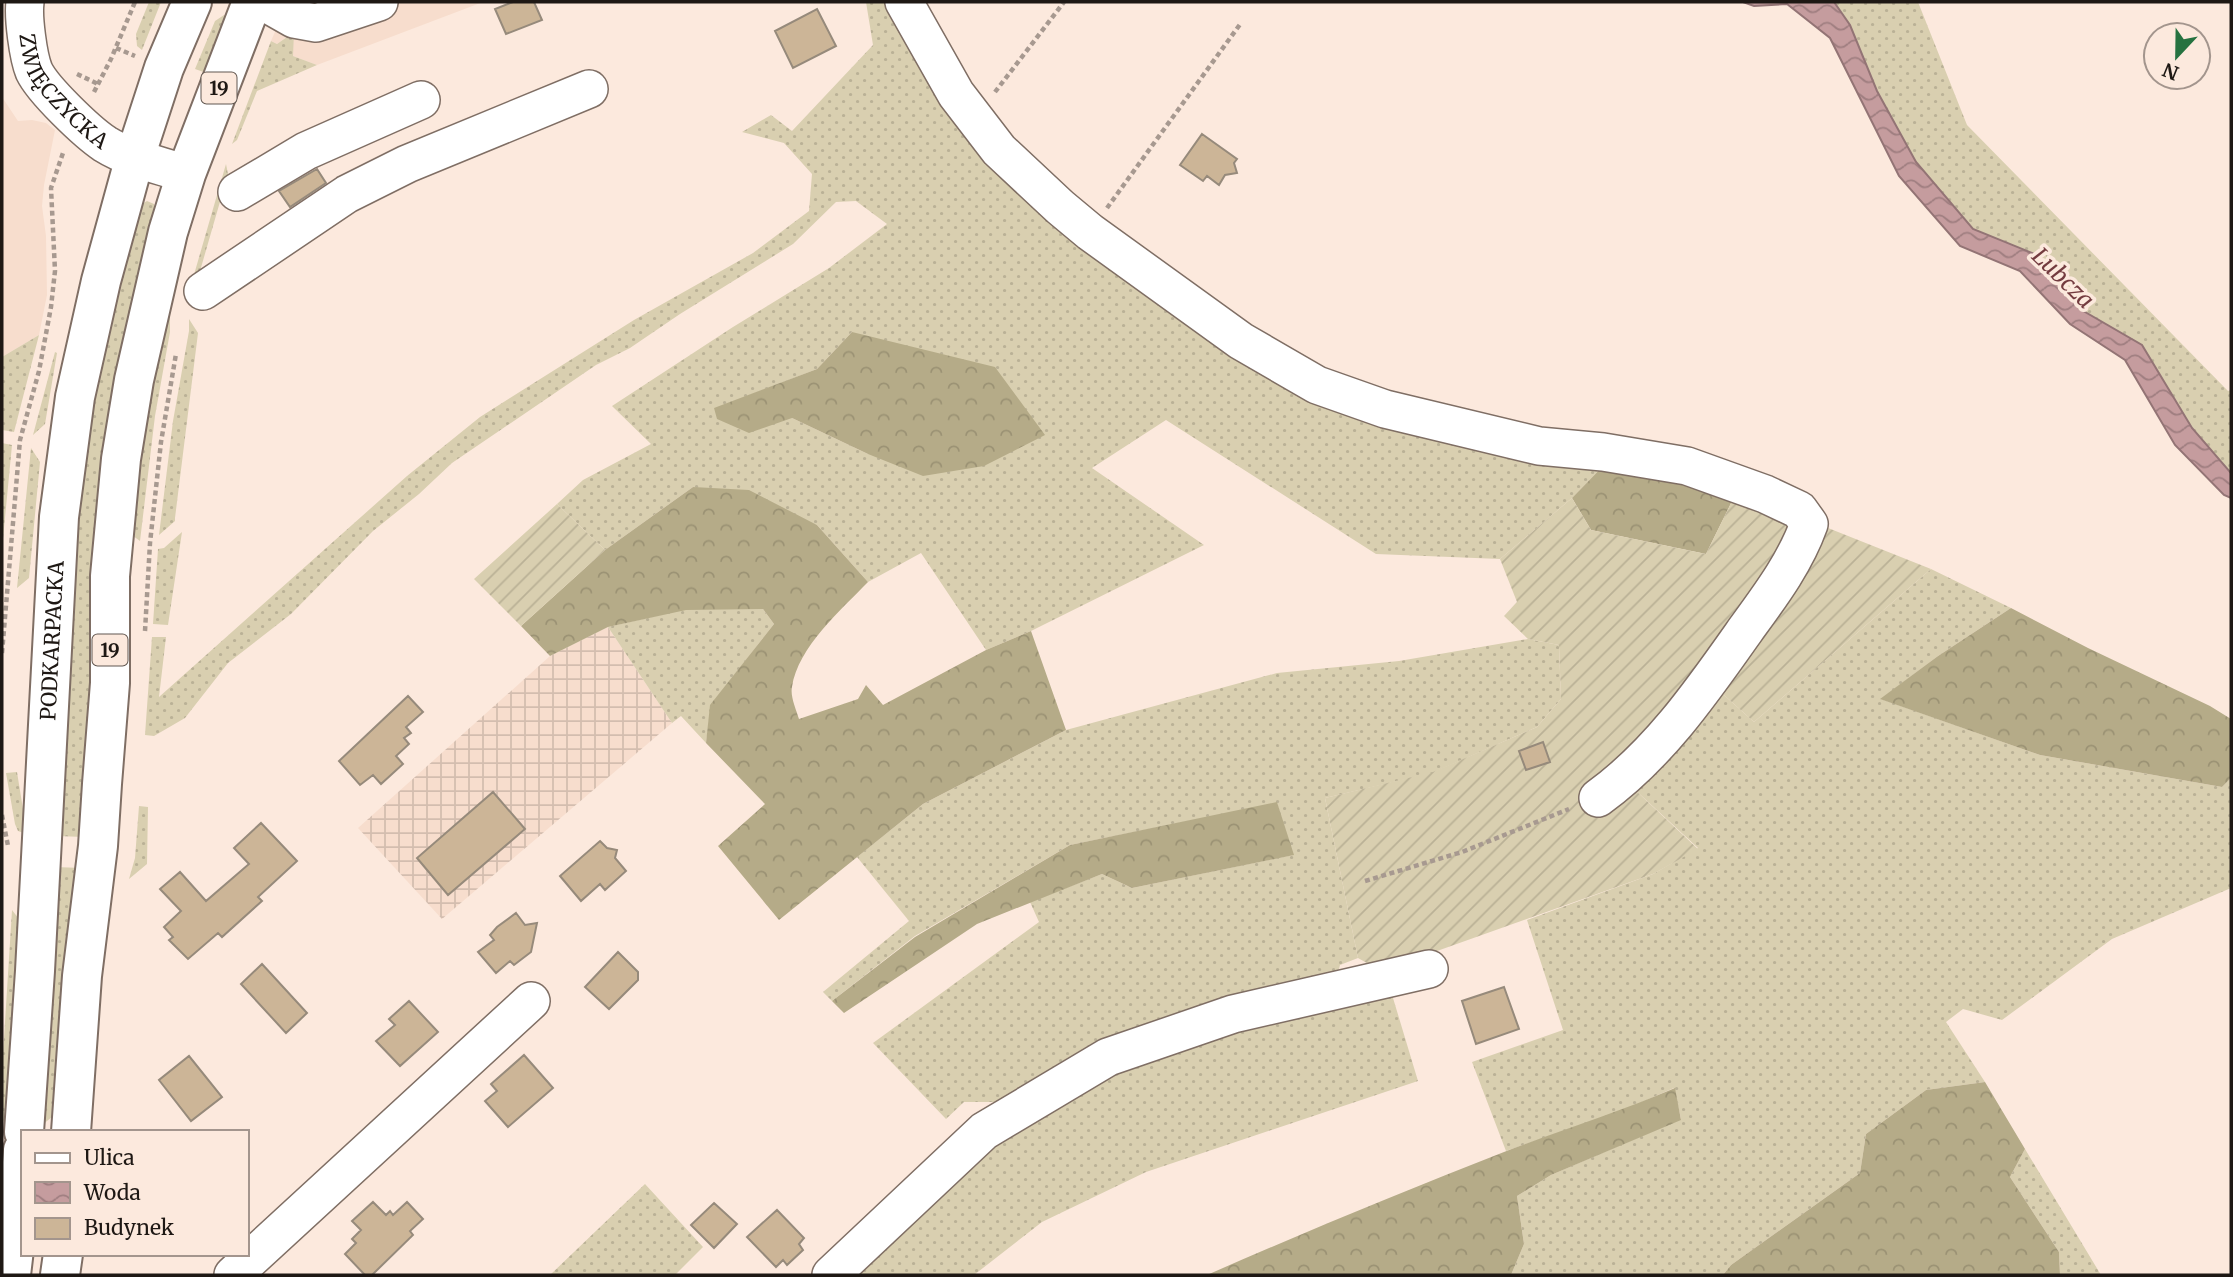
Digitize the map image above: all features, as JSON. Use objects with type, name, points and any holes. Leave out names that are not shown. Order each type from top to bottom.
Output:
[{"type":"highway","name":"PODKARPACKA","points":[[24,1130],[59,517],[75,397],[101,281],[135,157],[164,68],[192,2]]},
{"type":"highway","name":"19","points":[[71,1130],[82,976],[98,846],[110,684],[110,576],[121,459],[135,380],[168,232],[186,174],[252,2]]},
{"type":"highway","points":[[11,1275],[21,1176]]},
{"type":"highway","points":[[60,1275],[63,1256]]},
{"type":"street","name":"ZWIĘCZYCKA","points":[[25,2],[23,15],[34,71],[58,103],[106,144],[135,157]]},
{"type":"street","points":[[264,2],[294,19],[316,23],[379,2]]},
{"type":"street","points":[[904,2],[956,94],[999,150],[1060,207],[1090,232],[1241,341],[1317,385],[1385,409],[1539,446],[1603,452],[1687,466],[1765,494],[1799,510],[1809,524],[1801,545],[1775,588],[1676,724],[1622,781],[1598,798]]},
{"type":"street","points":[[203,291],[347,194],[407,164],[589,89]]},
{"type":"street","points":[[237,192],[306,150],[421,100]]},
{"type":"street","points":[[135,157],[186,174]]},
{"type":"street","points":[[831,1275],[984,1131],[1108,1057],[1233,1014],[1429,969]]},
{"type":"street","points":[[233,1275],[531,1001]]},
{"type":"path","points":[[2,653],[20,440],[38,371],[55,271],[51,188],[65,145],[111,59],[135,2]]},
{"type":"path","points":[[975,118],[1064,2]]},
{"type":"path","points":[[1090,232],[1241,23]]},
{"type":"path","points":[[145,639],[150,543],[161,442],[178,342]]},
{"type":"path","points":[[1365,881],[1462,852],[1598,798]]},
{"type":"path","points":[[2,815],[8,847]]},
{"type":"shaded area","points":[[149,2],[161,2],[142,50],[137,46],[136,34]]},
{"type":"shaded area","points":[[288,2],[483,2],[317,65],[293,56],[288,36],[277,44],[271,41]]},
{"type":"shaded area","points":[[866,2],[889,2],[910,45],[1228,344],[1608,461],[1572,498],[1500,559],[1376,554],[1166,420],[1092,468],[1204,545],[1031,631],[986,650],[921,553],[868,582],[817,525],[693,487],[605,550],[557,504],[583,480],[651,444],[612,406],[829,268],[887,224],[856,201],[836,202],[793,244],[630,348],[596,365],[452,463],[373,531],[291,614],[228,663],[185,718],[154,736],[145,735],[152,637],[166,637],[159,697],[407,476],[480,417],[634,320],[753,253],[809,211],[812,174],[784,143],[742,132],[771,115],[792,131],[873,45]],"holes":[[[852,332],[868,454],[792,418],[714,409],[817,369]]]},
{"type":"shaded area","points":[[1834,2],[1918,2],[1967,125],[2228,391],[2231,390],[2231,473],[2192,428],[2142,345],[2080,309],[2037,255],[1973,229],[1916,162],[1877,91],[1850,25]]},
{"type":"shaded area","points":[[224,15],[229,17],[212,75],[195,69],[215,21]]},
{"type":"shaded area","points":[[294,32],[293,56],[317,65],[257,91],[237,140],[232,144],[271,41],[277,44]]},
{"type":"shaded area","points":[[2,97],[18,121],[46,123],[55,130],[42,206],[46,236],[47,295],[39,335],[2,357]]},
{"type":"shaded area","points":[[226,164],[228,174],[198,278],[191,285]]},
{"type":"shaded area","points":[[147,201],[154,204],[155,209],[84,837],[57,836],[78,514],[84,460],[101,352],[142,204]]},
{"type":"shaded area","points":[[170,315],[170,332],[155,416],[140,541],[129,533],[161,320]]},
{"type":"shaded area","points":[[189,319],[198,333],[175,521],[159,535],[173,421]]},
{"type":"shaded area","points":[[39,335],[14,432],[2,430],[2,357]]},
{"type":"shaded area","points":[[55,352],[57,353],[45,424],[33,435]]},
{"type":"shaded area","points":[[2,443],[12,445],[2,549]]},
{"type":"shaded area","points":[[31,448],[40,462],[29,578],[17,588]]},
{"type":"shaded area","points":[[1737,491],[1792,516],[1796,540],[1633,788],[1698,849],[1653,874],[1381,971],[1358,958],[1325,798],[1433,772],[1537,727],[1561,699],[1559,645],[1528,639],[1504,616],[1517,602],[1500,559],[1572,498],[1591,530],[1706,554]]},
{"type":"shaded area","points":[[557,504],[605,550],[521,626],[474,579]]},
{"type":"shaded area","points":[[1823,526],[1931,569],[1754,722],[1714,686]]},
{"type":"shaded area","points":[[182,532],[168,625],[153,624],[158,549],[164,548]]},
{"type":"shaded area","points":[[1931,569],[2011,608],[1938,656],[1881,699],[2040,755],[2222,787],[2231,778],[2231,888],[2112,939],[2002,1020],[1963,1009],[1946,1022],[1985,1082],[1926,1090],[1866,1134],[1860,1173],[1731,1265],[1723,1275],[1511,1275],[1524,1244],[1517,1196],[1551,1175],[1681,1119],[1674,1088],[1626,1109],[1506,1151],[1472,1062],[1563,1030],[1527,920],[1653,874],[1698,848],[1633,788],[1714,686],[1754,722]]},
{"type":"shaded area","points":[[686,609],[763,609],[774,624],[711,705],[706,743],[681,716],[672,723],[608,627]]},
{"type":"shaded area","points":[[608,627],[672,723],[442,919],[358,828],[550,656]]},
{"type":"shaded area","points":[[1528,639],[1559,645],[1561,699],[1537,727],[1432,773],[1325,798],[1358,958],[1340,965],[1338,973],[1085,1055],[996,1102],[964,1102],[946,1119],[873,1043],[1039,922],[1030,902],[1102,874],[1132,888],[1293,855],[1277,803],[1070,845],[915,936],[832,1001],[823,992],[909,921],[857,857],[923,804],[1066,730],[1277,673],[1399,661]]},
{"type":"shaded area","points":[[17,772],[27,834],[18,831],[15,824],[6,773]]},
{"type":"shaded area","points":[[139,806],[148,807],[147,864],[129,879],[135,858]]},
{"type":"shaded area","points":[[55,867],[82,868],[58,1107],[52,1117],[42,1125]]},
{"type":"shaded area","points":[[12,910],[22,923],[10,1114],[2,1122],[2,1070]]},
{"type":"shaded area","points":[[1390,988],[1418,1081],[1146,1172],[1042,1222],[974,1275],[860,1275],[855,1270],[975,1149],[1150,1055]]},
{"type":"shaded area","points":[[2025,1149],[2101,1275],[2060,1275],[2059,1252],[2010,1177]]},
{"type":"shaded area","points":[[645,1184],[703,1247],[675,1275],[550,1275]]},
{"type":"green space","points":[[852,332],[995,367],[1045,435],[984,466],[923,476],[868,454],[792,418],[749,433],[717,419],[714,408],[817,369]]},
{"type":"green space","points":[[1608,461],[1737,491],[1706,554],[1591,530],[1572,498]]},
{"type":"green space","points":[[693,487],[749,490],[817,525],[868,582],[822,630],[803,658],[796,672],[792,691],[799,719],[858,699],[866,685],[883,705],[986,650],[1031,631],[1066,730],[923,804],[779,920],[718,846],[765,804],[706,743],[710,705],[774,624],[763,609],[686,610],[608,627],[550,656],[521,626],[605,550]]},
{"type":"green space","points":[[2011,608],[2210,706],[2231,719],[2231,778],[2222,787],[2040,755],[1880,699],[1938,656]]},
{"type":"green space","points":[[1277,802],[1294,855],[1132,888],[1102,874],[977,924],[844,1013],[832,1001],[915,937],[1070,845]]},
{"type":"green space","points":[[1985,1082],[2025,1149],[2010,1177],[2059,1252],[2060,1275],[1723,1275],[1731,1265],[1860,1173],[1866,1134],[1926,1090]]},
{"type":"green space","points":[[1675,1088],[1681,1120],[1551,1175],[1517,1196],[1524,1244],[1511,1275],[1207,1275],[1504,1152]]},
{"type":"water","points":[[1743,2],[1834,2],[1850,25],[1877,91],[1916,162],[1973,229],[2037,255],[2080,309],[2142,345],[2192,428],[2231,473],[2231,498],[2224,495],[2175,445],[2125,360],[2070,324],[2020,271],[1960,246],[1899,176],[1830,38],[1787,4],[1754,6]]},
{"type":"building","points":[[513,2],[534,2],[542,20],[506,34],[495,9]]},
{"type":"building","points":[[817,9],[836,46],[793,68],[775,31]]},
{"type":"building","points":[[1202,134],[1237,159],[1234,163],[1237,173],[1225,175],[1219,185],[1207,176],[1203,181],[1180,165]]},
{"type":"building","points":[[317,169],[326,183],[290,207],[279,191]]},
{"type":"building","points":[[408,696],[423,712],[406,727],[411,733],[404,738],[409,744],[396,756],[403,764],[381,784],[373,775],[360,785],[339,761]]},
{"type":"building","points":[[1543,742],[1550,762],[1526,770],[1519,751]]},
{"type":"building","points":[[493,792],[525,829],[448,895],[417,858]]},
{"type":"building","points":[[261,823],[297,861],[258,897],[262,901],[222,937],[218,933],[188,959],[169,940],[173,937],[164,927],[181,911],[160,889],[180,872],[206,901],[249,864],[234,848]]},
{"type":"building","points":[[600,841],[607,848],[617,850],[615,858],[626,871],[605,890],[600,884],[581,901],[560,876]]},
{"type":"building","points":[[516,913],[525,925],[537,923],[531,952],[514,965],[510,961],[496,973],[478,952],[494,940],[490,935],[497,927]]},
{"type":"building","points":[[618,952],[638,972],[638,980],[609,1009],[585,987]]},
{"type":"building","points":[[262,964],[307,1013],[286,1033],[241,984]]},
{"type":"building","points":[[1504,987],[1519,1029],[1476,1044],[1462,1001]]},
{"type":"building","points":[[409,1001],[438,1032],[400,1066],[376,1041],[395,1025],[389,1019]]},
{"type":"building","points":[[524,1055],[553,1088],[508,1127],[485,1101],[497,1091],[491,1084]]},
{"type":"building","points":[[189,1056],[222,1097],[191,1121],[159,1080]]},
{"type":"building","points":[[373,1202],[386,1215],[390,1211],[393,1215],[407,1202],[423,1219],[410,1231],[413,1235],[372,1275],[365,1275],[345,1254],[356,1243],[352,1239],[361,1230],[352,1221]]},
{"type":"building","points":[[714,1203],[737,1224],[714,1248],[691,1225]]},
{"type":"building","points":[[777,1210],[804,1238],[799,1244],[803,1250],[787,1265],[783,1260],[776,1267],[747,1237]]},
{"type":"water label","name":"Lubcza","points":[[2063,278]]}]
